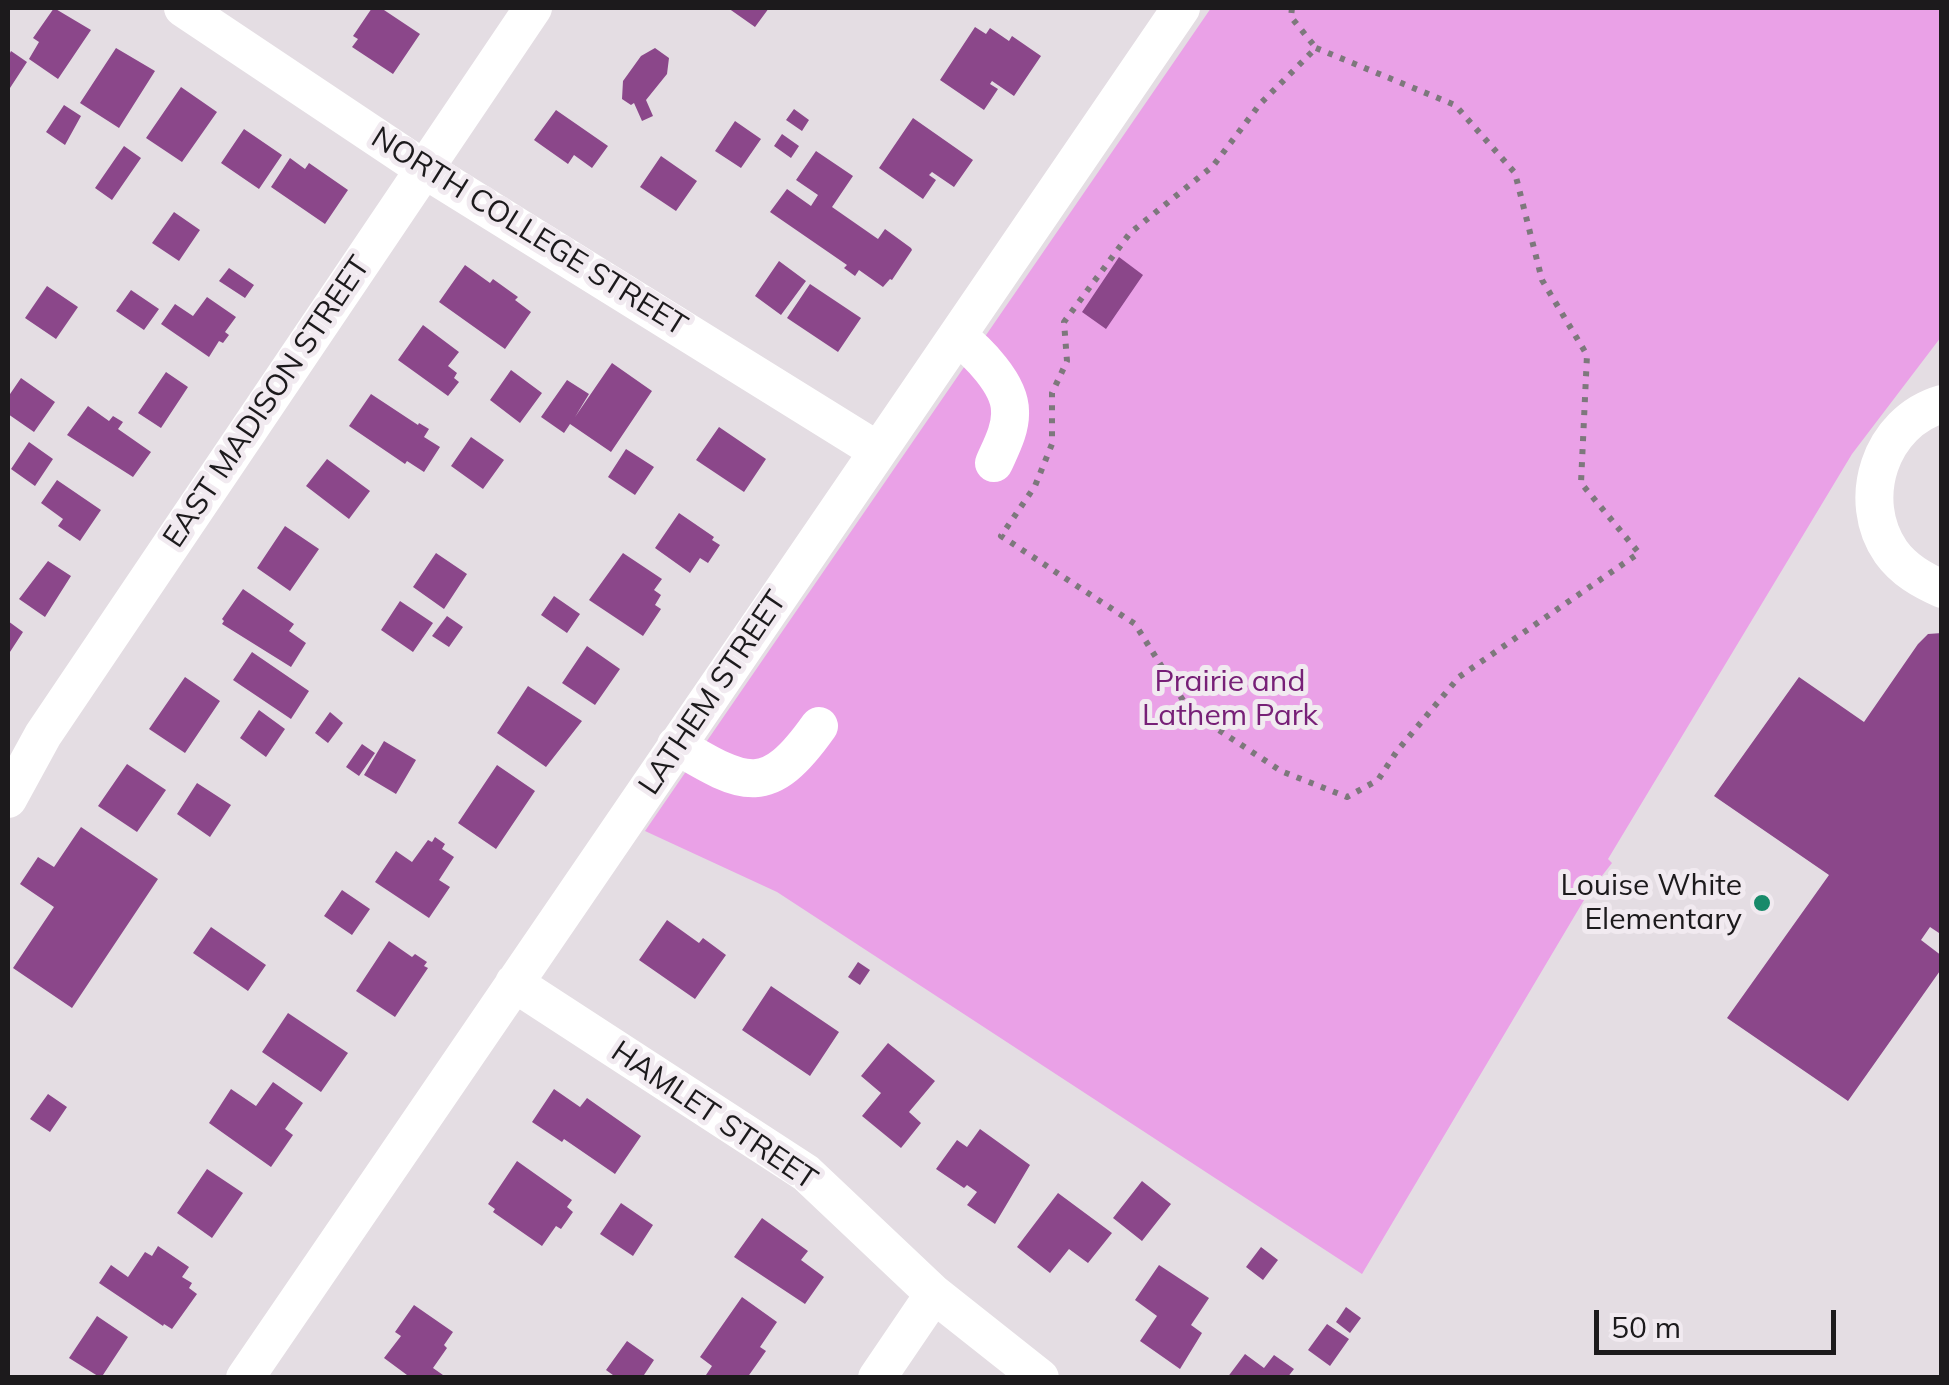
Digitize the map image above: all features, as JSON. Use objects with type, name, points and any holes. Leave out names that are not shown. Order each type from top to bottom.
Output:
[{"type":"street","name":"NORTH COLLEGE STREET","points":[[183,8],[424,169],[878,451]]},
{"type":"street","name":"EAST MADISON STREET","points":[[8,800],[43,735],[534,8]]},
{"type":"street","name":"LATHEM STREET","points":[[245,1378],[1181,8]]},
{"type":"street","points":[[956,336],[979,352],[1011,407],[1008,431],[994,463]]},
{"type":"street","points":[[1942,404],[1915,416],[1899,431],[1882,459],[1874,490],[1881,533],[1892,552],[1906,568],[1942,588]]},
{"type":"street","points":[[676,746],[740,778],[766,778],[802,750],[818,726]]},
{"type":"street","name":"HAMLET STREET","points":[[514,984],[806,1173],[934,1294],[1040,1378]]},
{"type":"street","points":[[877,1378],[934,1294]]},
{"type":"path","points":[[1292,8],[1291,17],[1316,48],[1455,105],[1515,173],[1542,280],[1587,355],[1581,483],[1639,553],[1459,677],[1378,780],[1347,797],[1282,770],[1205,721],[1184,702],[1135,624],[1000,536],[1034,486],[1052,444],[1052,392],[1067,361],[1064,322],[1130,233],[1213,166],[1260,104],[1316,48]]},
{"type":"green space","name":"Prairie and Lathem Park","points":[[1211,8],[1941,8],[1941,337],[1852,454],[1608,859],[1612,863],[1587,895],[1362,1274],[777,892],[645,831]]},
{"type":"building","points":[[54,8],[91,30],[58,79],[29,59],[39,42],[33,38]]},
{"type":"building","points":[[372,8],[381,8],[420,34],[393,74],[352,47],[358,39],[353,36]]},
{"type":"building","points":[[728,8],[769,8],[755,27]]},
{"type":"building","points":[[975,27],[986,34],[990,28],[1009,41],[1012,36],[1041,56],[1014,96],[992,81],[990,84],[998,89],[984,110],[940,80]]},
{"type":"building","points":[[116,48],[155,71],[119,128],[80,103]]},
{"type":"building","points":[[655,48],[669,58],[667,74],[646,100],[653,116],[642,121],[634,103],[622,99],[623,81],[641,56]]},
{"type":"building","points":[[11,51],[27,62],[10,88],[8,57]]},
{"type":"building","points":[[181,87],[217,112],[182,162],[146,138]]},
{"type":"building","points":[[64,105],[81,116],[65,145],[46,132]]},
{"type":"building","points":[[794,109],[809,120],[802,131],[786,120]]},
{"type":"building","points":[[556,110],[608,146],[592,168],[574,155],[568,164],[534,140]]},
{"type":"building","points":[[913,118],[973,160],[954,187],[932,172],[929,175],[936,180],[923,199],[879,168]]},
{"type":"building","points":[[735,121],[761,139],[741,168],[715,151]]},
{"type":"building","points":[[244,129],[282,155],[259,189],[221,163]]},
{"type":"building","points":[[782,134],[799,146],[791,158],[774,146]]},
{"type":"building","points":[[124,146],[141,158],[112,200],[95,188]]},
{"type":"building","points":[[816,151],[853,176],[832,207],[878,239],[885,229],[912,250],[883,287],[859,270],[855,276],[844,268],[847,265],[770,212],[787,189],[811,206],[818,195],[796,180]]},
{"type":"building","points":[[661,156],[697,181],[676,211],[640,187]]},
{"type":"building","points":[[290,158],[305,169],[309,163],[348,190],[325,224],[271,187]]},
{"type":"building","points":[[174,212],[200,230],[179,261],[152,243]]},
{"type":"building","points":[[1119,257],[1143,275],[1106,329],[1082,312]]},
{"type":"building","points":[[779,261],[806,281],[781,315],[755,296]]},
{"type":"building","points":[[465,265],[490,283],[493,279],[531,312],[505,349],[439,302]]},
{"type":"building","points":[[229,268],[254,285],[245,298],[219,281]]},
{"type":"building","points":[[810,284],[861,318],[838,352],[787,318]]},
{"type":"building","points":[[47,286],[78,307],[56,339],[25,318]]},
{"type":"building","points":[[131,290],[159,309],[144,330],[116,311]]},
{"type":"building","points":[[207,297],[236,317],[225,332],[229,335],[223,343],[219,341],[209,357],[161,324],[175,304],[193,316]]},
{"type":"building","points":[[423,325],[459,352],[448,366],[457,373],[454,378],[459,382],[448,396],[398,360]]},
{"type":"building","points":[[612,363],[652,391],[611,452],[570,424],[564,433],[541,417],[567,380],[589,394],[575,417]]},
{"type":"building","points":[[511,370],[542,393],[520,423],[490,400]]},
{"type":"building","points":[[166,372],[188,387],[161,428],[138,413]]},
{"type":"building","points":[[21,378],[55,402],[34,432],[8,414],[8,397]]},
{"type":"building","points":[[371,394],[429,429],[424,437],[440,447],[424,472],[407,461],[405,464],[349,426]]},
{"type":"building","points":[[88,406],[109,421],[113,416],[123,422],[118,429],[151,452],[133,477],[67,435]]},
{"type":"building","points":[[719,427],[766,459],[744,492],[696,460]]},
{"type":"building","points":[[471,437],[504,460],[483,489],[451,466]]},
{"type":"building","points":[[29,442],[53,459],[35,486],[11,469]]},
{"type":"building","points":[[626,449],[654,467],[635,495],[608,477]]},
{"type":"building","points":[[327,459],[370,491],[349,519],[306,486]]},
{"type":"building","points":[[57,480],[101,510],[80,541],[58,526],[63,519],[41,503]]},
{"type":"building","points":[[679,513],[720,545],[708,563],[700,558],[690,573],[655,548]]},
{"type":"building","points":[[285,526],[319,549],[290,591],[257,568]]},
{"type":"building","points":[[436,553],[467,574],[444,609],[413,587]]},
{"type":"building","points":[[623,553],[662,579],[654,590],[661,595],[655,605],[661,609],[643,636],[589,600]]},
{"type":"building","points":[[48,561],[71,576],[45,617],[19,599]]},
{"type":"building","points":[[243,589],[294,624],[289,631],[306,643],[291,667],[222,624]]},
{"type":"building","points":[[554,596],[580,614],[567,633],[541,615]]},
{"type":"building","points":[[400,601],[433,623],[413,652],[381,630]]},
{"type":"building","points":[[447,616],[463,627],[449,647],[432,636]]},
{"type":"building","points":[[8,621],[23,632],[8,655]]},
{"type":"building","points":[[1942,633],[1942,935],[1930,927],[1921,940],[1942,956],[1942,968],[1848,1101],[1727,1018],[1829,875],[1714,796],[1799,677],[1864,722],[1918,644],[1928,634]]},
{"type":"building","points":[[587,646],[620,669],[595,705],[562,683]]},
{"type":"building","points":[[252,652],[309,691],[291,719],[233,680]]},
{"type":"building","points":[[185,677],[220,701],[185,753],[149,729]]},
{"type":"building","points":[[528,686],[582,721],[546,767],[497,733]]},
{"type":"building","points":[[259,710],[285,729],[266,757],[240,738]]},
{"type":"building","points":[[330,712],[343,723],[328,743],[315,733]]},
{"type":"building","points":[[384,741],[416,760],[396,794],[364,775]]},
{"type":"building","points":[[362,744],[375,753],[359,776],[346,767]]},
{"type":"building","points":[[127,764],[166,790],[137,832],[98,806]]},
{"type":"building","points":[[497,765],[535,791],[496,849],[458,823]]},
{"type":"building","points":[[197,783],[231,805],[210,837],[177,814]]},
{"type":"building","points":[[81,827],[158,879],[72,1008],[13,968],[54,907],[20,884],[38,857],[54,867]]},
{"type":"building","points":[[435,837],[445,844],[442,849],[454,857],[439,880],[450,887],[429,918],[375,882],[396,851],[412,862],[428,840],[432,842]]},
{"type":"building","points":[[342,890],[370,909],[352,935],[324,916]]},
{"type":"building","points":[[667,920],[699,943],[703,938],[726,955],[695,999],[639,960]]},
{"type":"building","points":[[211,927],[266,965],[248,991],[193,953]]},
{"type":"building","points":[[389,941],[427,962],[424,966],[428,968],[395,1017],[356,991]]},
{"type":"building","points":[[858,962],[870,970],[860,985],[848,977]]},
{"type":"building","points":[[771,986],[839,1032],[810,1076],[742,1030]]},
{"type":"building","points":[[288,1013],[348,1053],[321,1092],[262,1052]]},
{"type":"building","points":[[888,1043],[935,1081],[909,1112],[921,1123],[901,1148],[862,1116],[881,1093],[861,1076]]},
{"type":"building","points":[[273,1082],[303,1103],[285,1129],[293,1135],[271,1167],[209,1123],[231,1089],[256,1106]]},
{"type":"building","points":[[554,1089],[580,1107],[587,1098],[641,1136],[615,1174],[532,1122]]},
{"type":"building","points":[[48,1094],[67,1107],[50,1132],[30,1119]]},
{"type":"building","points":[[980,1129],[1030,1165],[995,1224],[967,1205],[977,1192],[936,1169],[957,1140],[967,1147]]},
{"type":"building","points":[[517,1161],[572,1200],[567,1207],[573,1212],[561,1229],[556,1226],[542,1246],[493,1212],[495,1209],[488,1204]]},
{"type":"building","points":[[207,1169],[243,1193],[212,1238],[177,1213]]},
{"type":"building","points":[[1142,1181],[1171,1204],[1142,1241],[1113,1218]]},
{"type":"building","points":[[1058,1193],[1112,1233],[1088,1263],[1069,1249],[1050,1273],[1017,1247]]},
{"type":"building","points":[[621,1203],[653,1225],[633,1256],[600,1234]]},
{"type":"building","points":[[762,1218],[808,1251],[801,1260],[824,1277],[805,1304],[734,1257]]},
{"type":"building","points":[[158,1246],[189,1267],[182,1277],[192,1283],[189,1288],[197,1294],[172,1329],[99,1283],[111,1265],[128,1277],[145,1252],[152,1256]]},
{"type":"building","points":[[1261,1247],[1278,1260],[1263,1280],[1246,1267]]},
{"type":"building","points":[[1159,1265],[1209,1298],[1191,1325],[1202,1333],[1180,1369],[1140,1341],[1157,1316],[1135,1300]]},
{"type":"building","points":[[742,1297],[777,1322],[760,1347],[766,1351],[747,1378],[710,1378],[706,1375],[712,1366],[700,1357]]},
{"type":"building","points":[[414,1305],[453,1332],[433,1368],[443,1375],[441,1378],[407,1375],[384,1358],[401,1336],[395,1332]]},
{"type":"building","points":[[1346,1307],[1361,1318],[1350,1333],[1336,1322]]},
{"type":"building","points":[[97,1316],[128,1337],[101,1378],[69,1358]]},
{"type":"building","points":[[1327,1324],[1349,1339],[1330,1366],[1308,1350]]},
{"type":"building","points":[[627,1341],[654,1360],[642,1378],[617,1378],[606,1370]]},
{"type":"building","points":[[1245,1354],[1264,1368],[1274,1355],[1294,1369],[1287,1378],[1227,1378]]},
{"type":"place","name":"Louise White Elementary","points":[[1762,903]]}]
